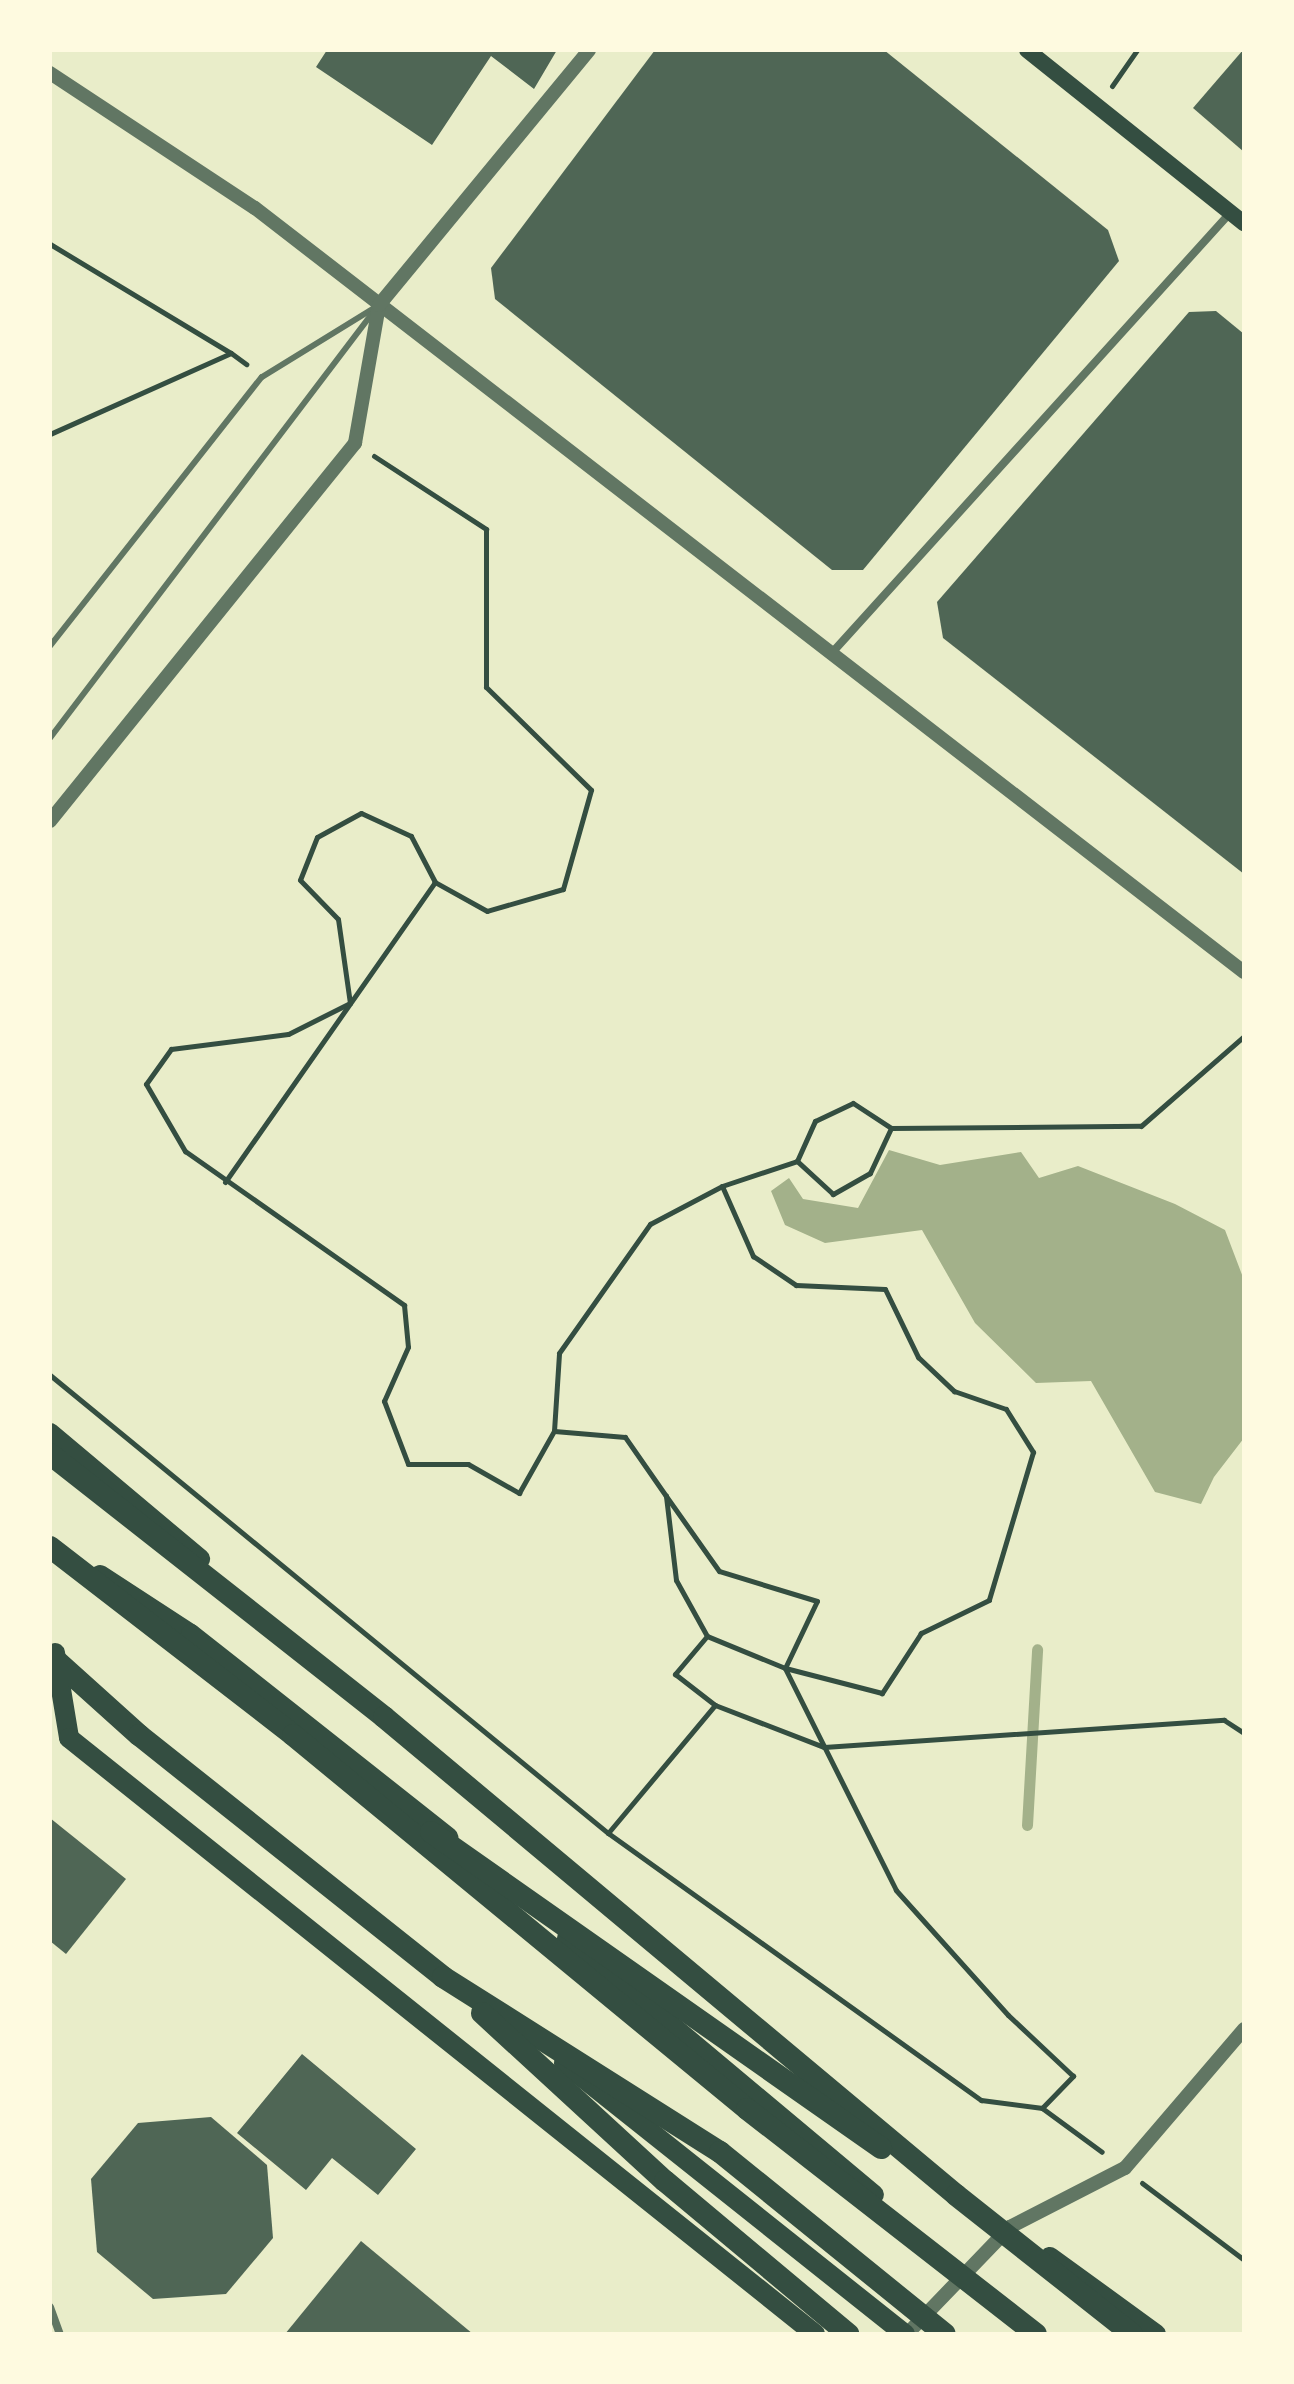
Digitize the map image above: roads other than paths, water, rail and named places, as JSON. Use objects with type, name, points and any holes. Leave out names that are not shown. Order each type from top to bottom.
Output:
[{"type":"highway","points":[[50,1454],[169,1543],[557,1858],[956,2195],[1132,2334]]},
{"type":"highway","points":[[50,1544],[293,1735],[747,2109],[1036,2334]]},
{"type":"highway","points":[[52,1653],[139,1735],[443,1977],[665,2181],[848,2334]]},
{"type":"highway","points":[[50,1676],[139,1735]]},
{"type":"highway","points":[[293,1735],[824,2112],[956,2195]]},
{"type":"highway","points":[[443,1977],[720,2152],[945,2334]]},
{"type":"main road","points":[[1027,50],[1238,218]]},
{"type":"main road","points":[[50,1433],[476,1791],[1010,2227],[1156,2334]]},
{"type":"main road","points":[[50,1544],[191,1634],[432,1824],[966,2272],[1046,2334]]},
{"type":"main road","points":[[52,1653],[69,1738],[815,2334]]},
{"type":"main road","points":[[52,1653],[906,2334]]},
{"type":"street","points":[[50,821],[355,443],[379,305],[589,50]]},
{"type":"street","points":[[50,73],[255,208],[830,656],[1244,972]]},
{"type":"street","points":[[830,656],[1238,218]]},
{"type":"street","points":[[906,2334],[1010,2227],[1125,2168],[1244,2029]]},
{"type":"street","points":[[50,2307],[60,2334]]},
{"type":"lane","points":[[50,646],[262,377],[379,305]]},
{"type":"lane","points":[[50,738],[379,305]]},
{"type":"waterway","points":[[1027,1825],[1037,1649]]}]
